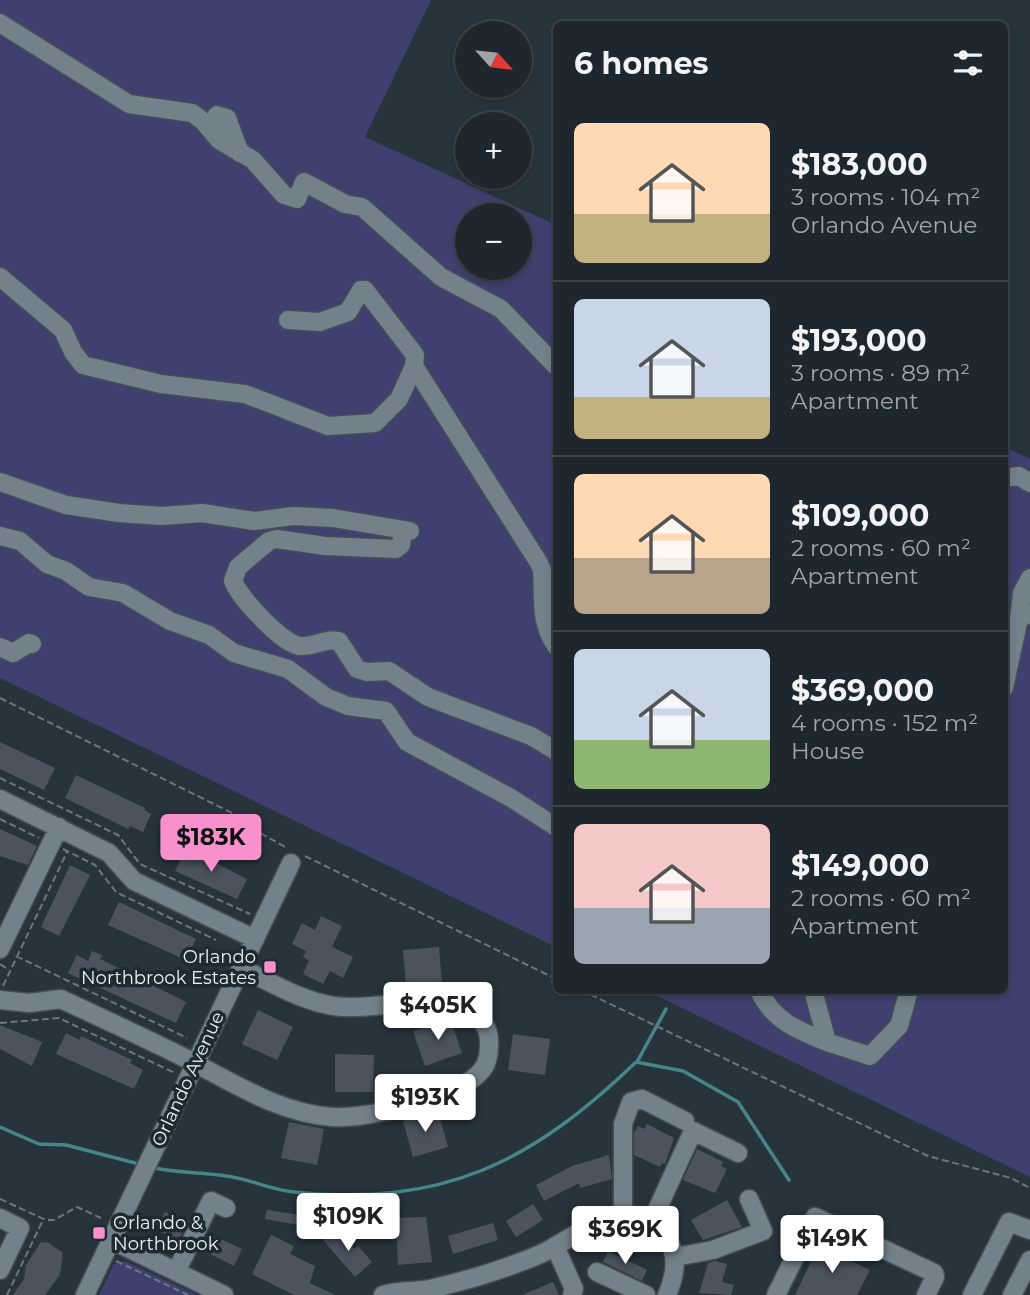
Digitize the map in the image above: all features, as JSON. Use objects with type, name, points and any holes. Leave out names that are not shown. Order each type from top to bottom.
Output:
[{"type":"street","points":[[0,23],[115,97],[146,108],[192,113],[213,130],[217,115],[227,118],[240,153],[253,160],[284,195],[293,200],[297,199],[304,182],[345,204],[362,207],[441,277],[501,309],[553,363]]},
{"type":"street","points":[[0,276],[63,330],[73,352],[83,365],[161,384],[245,394],[328,426],[375,422],[399,399],[414,366],[415,355],[364,289],[348,312],[320,322],[288,320]]},
{"type":"street","points":[[414,366],[539,563],[544,619],[553,641]]},
{"type":"street","points":[[1008,477],[1019,476],[1030,482]]},
{"type":"street","points":[[0,482],[66,505],[99,510],[162,516],[202,513],[254,521],[293,516],[333,518],[406,530],[401,545],[396,549],[325,546],[277,539],[269,541],[238,567],[233,581],[247,604],[291,643],[301,646],[339,641],[357,669],[367,672],[389,671],[428,697],[531,736],[553,749]]},
{"type":"street","points":[[0,536],[20,541],[47,564],[66,571],[89,587],[123,593],[163,618],[209,635],[234,653],[288,669],[326,697],[348,706],[386,711],[407,742],[511,798],[553,825]]},
{"type":"street","points":[[1008,674],[1025,616],[1022,593],[1030,578]]},
{"type":"street","points":[[0,647],[13,653],[29,643],[32,644]]},
{"type":"street","points":[[0,799],[59,840],[109,853],[134,881],[255,939]]},
{"type":"street","points":[[8,953],[59,840]]},
{"type":"street","name":"Orlando Avenue","points":[[85,1295],[294,856]]},
{"type":"street","points":[[0,1000],[29,1003],[61,999],[191,1071],[289,1110],[333,1117],[371,1114],[450,1091],[482,1070],[489,1053],[490,1035],[485,1023],[464,1009],[440,1001],[375,1008],[334,1006],[308,1000],[241,968]]},
{"type":"street","points":[[762,994],[779,1018],[796,1030],[870,1056],[899,1026],[907,994]]},
{"type":"street","points":[[814,994],[827,1042]]},
{"type":"street","points":[[624,1215],[623,1124],[631,1102],[642,1099],[685,1121]]},
{"type":"street","points":[[648,1221],[693,1131],[738,1153]]},
{"type":"street","points":[[675,1257],[713,1250],[763,1231],[749,1199]]},
{"type":"street","points":[[176,1272],[211,1201],[226,1208]]},
{"type":"street","points":[[383,1295],[429,1289],[490,1273],[555,1246],[598,1222],[624,1215],[648,1221],[668,1239],[675,1257],[675,1271],[667,1295]]},
{"type":"street","points":[[776,1295],[816,1217],[934,1273],[935,1277],[926,1295]]},
{"type":"street","points":[[0,1218],[20,1228],[0,1270]]},
{"type":"street","points":[[972,1295],[1009,1222],[1030,1230]]},
{"type":"street","points":[[555,1246],[574,1289],[572,1295]]},
{"type":"street","points":[[107,1248],[176,1272],[224,1295]]},
{"type":"street","points":[[1012,1295],[1030,1259]]},
{"type":"street","points":[[597,1272],[646,1295]]},
{"type":"path","points":[[0,698],[242,818],[294,856],[553,978]]},
{"type":"path","points":[[0,778],[118,835],[141,864],[264,920]]},
{"type":"path","points":[[0,819],[59,840],[95,865],[116,892],[216,940]]},
{"type":"path","points":[[0,993],[10,970],[8,953],[59,840]]},
{"type":"path","points":[[8,953],[187,1038]]},
{"type":"path","points":[[0,964],[10,970]]},
{"type":"path","points":[[589,994],[928,1156],[1011,1178],[1030,1188]]},
{"type":"path","points":[[0,1023],[59,1018],[191,1071]]},
{"type":"path","points":[[0,1199],[43,1219],[54,1220],[77,1207],[101,1218]]},
{"type":"path","points":[[7,1295],[43,1219]]},
{"type":"path","points":[[107,1248],[188,1295]]},
{"type":"shaded area","points":[[0,0],[431,0],[365,137],[455,178],[455,189],[478,189],[508,203],[455,203],[455,280],[532,280],[532,214],[553,224],[553,946],[0,678]]},
{"type":"shaded area","points":[[1008,448],[1030,459],[1030,1177],[653,994],[1008,994]]},
{"type":"shaded area","points":[[125,1261],[197,1295],[99,1295],[114,1264]]},
{"type":"building","points":[[0,742],[55,768],[44,790],[0,769]]},
{"type":"building","points":[[76,775],[145,808],[144,810],[151,814],[143,832],[130,826],[128,829],[65,798]]},
{"type":"building","points":[[0,829],[37,846],[28,865],[0,856]]},
{"type":"building","points":[[186,848],[247,879],[237,899],[175,871]]},
{"type":"building","points":[[70,865],[90,875],[59,936],[41,927]]},
{"type":"building","points":[[119,902],[196,939],[186,960],[108,925]]},
{"type":"building","points":[[321,916],[342,926],[332,947],[353,957],[343,978],[330,971],[323,984],[303,974],[309,961],[303,957],[306,951],[292,944],[302,923],[315,930]]},
{"type":"building","points":[[439,947],[442,984],[406,987],[403,950]]},
{"type":"building","points":[[92,951],[102,955],[100,959],[186,1002],[176,1023],[68,973],[77,955],[88,961]]},
{"type":"building","points":[[258,1010],[293,1027],[277,1060],[242,1044]]},
{"type":"building","points":[[450,1018],[462,1053],[425,1066],[413,1031]]},
{"type":"building","points":[[0,1025],[42,1042],[32,1066],[0,1049]]},
{"type":"building","points":[[66,1033],[80,1040],[81,1036],[132,1060],[130,1063],[143,1070],[134,1089],[56,1054]]},
{"type":"building","points":[[513,1034],[550,1039],[545,1075],[508,1070]]},
{"type":"building","points":[[335,1054],[374,1055],[373,1092],[335,1092]]},
{"type":"building","points":[[438,1111],[448,1147],[413,1157],[403,1121]]},
{"type":"building","points":[[289,1122],[324,1129],[317,1165],[281,1158]]},
{"type":"building","points":[[647,1124],[674,1138],[665,1164],[662,1163],[660,1167],[634,1155],[634,1133],[638,1126],[644,1129]]},
{"type":"building","points":[[697,1149],[723,1162],[721,1166],[727,1169],[715,1193],[683,1180]]},
{"type":"building","points":[[609,1155],[612,1179],[580,1188],[579,1183],[544,1201],[536,1185],[572,1166]]},
{"type":"building","points":[[727,1200],[742,1227],[703,1240],[691,1220]]},
{"type":"building","points":[[533,1204],[543,1220],[516,1237],[506,1221]]},
{"type":"building","points":[[267,1210],[301,1215],[299,1225],[265,1219]]},
{"type":"building","points":[[165,1212],[187,1222],[179,1240],[156,1230]]},
{"type":"building","points":[[426,1217],[432,1262],[398,1265],[396,1218]]},
{"type":"building","points":[[493,1223],[498,1240],[453,1254],[448,1236]]},
{"type":"building","points":[[336,1229],[354,1249],[358,1246],[372,1262],[355,1277],[323,1240]]},
{"type":"building","points":[[208,1233],[242,1249],[234,1266],[200,1249]]},
{"type":"building","points":[[271,1235],[294,1246],[290,1254],[315,1266],[310,1283],[335,1295],[294,1295],[252,1274]]},
{"type":"building","points":[[41,1242],[49,1243],[63,1253],[60,1275],[45,1295],[13,1295],[24,1279],[26,1265]]},
{"type":"building","points":[[819,1245],[870,1270],[857,1295],[795,1295]]},
{"type":"building","points":[[608,1251],[647,1270],[642,1281],[603,1262]]},
{"type":"building","points":[[715,1261],[727,1264],[722,1282],[734,1285],[731,1295],[699,1293],[708,1263]]},
{"type":"building","points":[[553,1282],[559,1295],[522,1295]]},
{"type":"waterway","points":[[637,1062],[666,1009]]},
{"type":"waterway","points":[[154,1168],[227,1176],[294,1192],[347,1195],[396,1192],[440,1184],[482,1170],[521,1151],[559,1127],[636,1062],[683,1071],[738,1102],[789,1180]]},
{"type":"waterway","points":[[0,1127],[39,1144],[66,1145],[139,1164]]},
{"type":"place","name":"Orlando Northbrook Estates","points":[[270,967]]},
{"type":"place","name":"Orlando & Northbrook","points":[[99,1233]]}]
